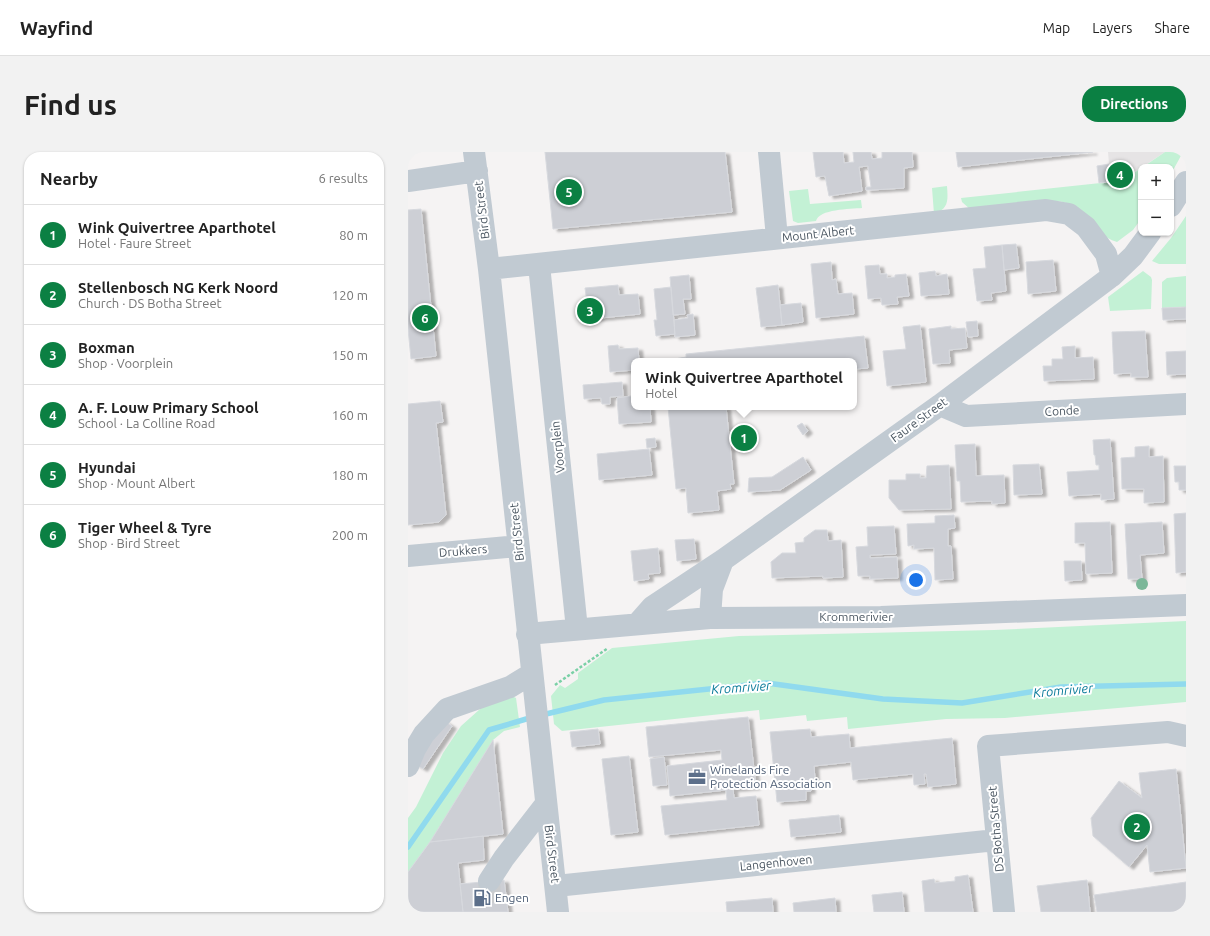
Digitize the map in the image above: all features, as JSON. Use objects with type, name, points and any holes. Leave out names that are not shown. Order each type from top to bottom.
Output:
[{"type":"street","points":[[770,152],[777,238]]},
{"type":"street","points":[[408,181],[476,162]]},
{"type":"street","name":"Bird Street","points":[[476,162],[489,269],[545,806],[558,912]]},
{"type":"street","points":[[1174,201],[1186,182]]},
{"type":"street","name":"Mount Albert","points":[[489,269],[539,265],[1046,210],[1069,214],[1086,227],[1106,254],[1112,276]]},
{"type":"street","name":"Faure Street","points":[[637,624],[652,607],[723,560],[940,405],[1112,276],[1133,256],[1148,236]]},
{"type":"street","name":"Voorplein","points":[[539,265],[577,629]]},
{"type":"street","name":"Conde","points":[[940,405],[966,416],[1186,404]]},
{"type":"street","name":"Drukkers","points":[[408,556],[518,546]]},
{"type":"street","points":[[710,618],[712,589],[723,560]]},
{"type":"street","name":"Krommerivier","points":[[527,634],[710,618],[889,617],[1186,605]]},
{"type":"street","points":[[408,766],[415,749],[424,734],[447,709],[510,686],[533,683]]},
{"type":"street","name":"DS Botha Street","points":[[1004,912],[988,746],[1168,732],[1186,736]]},
{"type":"street","points":[[489,881],[504,858],[545,806]]},
{"type":"street","name":"Langenhoven","points":[[556,886],[996,840]]},
{"type":"path","points":[[554,685],[611,646]]},
{"type":"shaded area","points":[[1108,152],[1165,152],[1147,164],[1138,164],[1138,170],[1111,188]]},
{"type":"green space","points":[[1165,152],[1183,152],[1174,168],[1174,164],[1147,164]]},
{"type":"green space","points":[[1138,170],[1138,223],[1133,230],[1117,242],[1101,233],[1084,213],[1068,203],[1055,201],[971,210],[962,202],[961,198],[1110,182],[1112,188]]},
{"type":"green space","points":[[947,186],[948,196],[945,207],[934,214],[932,188]]},
{"type":"green space","points":[[808,189],[810,204],[861,200],[862,208],[843,209],[829,212],[818,217],[816,221],[798,223],[793,221],[789,191]]},
{"type":"green space","points":[[1186,216],[1186,264],[1159,264],[1152,261],[1172,236],[1174,236],[1174,234]]},
{"type":"green space","points":[[1143,271],[1151,277],[1152,280],[1151,309],[1110,311],[1108,297]]},
{"type":"green space","points":[[1186,276],[1186,307],[1162,308],[1162,282],[1167,278]]},
{"type":"green space","points":[[1186,621],[1186,702],[1005,718],[946,719],[848,729],[847,717],[807,721],[806,715],[760,720],[759,710],[562,731],[554,724],[551,696],[560,685],[565,688],[578,679],[578,673],[612,648],[739,636],[994,630]]},
{"type":"green space","points":[[510,695],[516,698],[520,727],[504,731],[493,740],[430,842],[408,872],[408,818],[416,807],[443,753],[461,726],[489,701]]},
{"type":"building","points":[[545,152],[725,152],[732,212],[553,229]]},
{"type":"building","points":[[813,152],[843,152],[844,163],[854,162],[853,152],[871,152],[872,159],[882,158],[882,152],[912,152],[913,167],[904,168],[904,188],[866,190],[866,187],[871,187],[868,166],[859,167],[862,191],[829,196],[825,176],[816,177]]},
{"type":"building","points":[[956,152],[1093,152],[958,167]]},
{"type":"building","points":[[1109,164],[1110,182],[1099,183],[1097,166]]},
{"type":"building","points":[[421,209],[436,356],[411,359],[408,329],[408,210]]},
{"type":"building","points":[[1016,244],[1019,268],[1004,270],[1002,245]]},
{"type":"building","points":[[1002,245],[1006,291],[991,293],[992,300],[977,301],[973,269],[986,268],[984,247]]},
{"type":"building","points":[[1053,260],[1056,291],[1028,294],[1026,262]]},
{"type":"building","points":[[831,262],[832,280],[836,279],[838,294],[852,293],[854,314],[816,318],[811,264]]},
{"type":"building","points":[[879,265],[880,274],[887,274],[887,278],[895,277],[895,275],[906,274],[909,296],[897,297],[898,304],[882,305],[881,298],[868,299],[865,266]]},
{"type":"building","points":[[935,271],[936,276],[947,274],[949,294],[921,296],[919,273]]},
{"type":"building","points":[[689,275],[691,299],[683,299],[685,314],[673,315],[670,277]]},
{"type":"building","points":[[618,285],[619,295],[638,294],[640,314],[581,320],[580,304],[587,303],[585,288]]},
{"type":"building","points":[[778,285],[782,325],[761,327],[756,288]]},
{"type":"building","points":[[671,287],[675,334],[656,336],[654,320],[657,320],[654,289]]},
{"type":"building","points":[[801,303],[803,322],[782,325],[780,305]]},
{"type":"building","points":[[1186,307],[1186,319],[1163,320],[1162,308]]},
{"type":"building","points":[[693,314],[695,335],[675,337],[674,320],[688,318],[687,315]]},
{"type":"building","points":[[977,321],[978,336],[968,337],[966,322]]},
{"type":"building","points":[[920,325],[926,382],[887,386],[883,351],[906,349],[903,327]]},
{"type":"building","points":[[951,326],[951,329],[965,328],[967,348],[949,350],[950,363],[933,364],[929,329]]},
{"type":"building","points":[[1145,331],[1148,377],[1131,377],[1131,373],[1114,374],[1112,332]]},
{"type":"building","points":[[864,336],[868,368],[857,369],[857,358],[680,358],[686,357],[686,354]]},
{"type":"building","points":[[618,345],[619,349],[638,348],[639,358],[631,358],[631,370],[610,372],[608,346]]},
{"type":"building","points":[[1075,346],[1075,358],[1093,357],[1094,379],[1044,381],[1043,366],[1052,366],[1052,359],[1063,359],[1062,347]]},
{"type":"building","points":[[1186,351],[1186,374],[1167,375],[1166,352]]},
{"type":"building","points":[[622,382],[623,396],[610,397],[610,404],[602,404],[601,398],[584,399],[583,385]]},
{"type":"building","points":[[631,396],[631,410],[650,410],[651,422],[619,424],[617,398]]},
{"type":"building","points":[[440,401],[443,422],[436,423],[446,515],[439,522],[408,525],[408,404]]},
{"type":"building","points":[[668,410],[726,410],[734,484],[730,484],[731,489],[717,491],[719,510],[688,513],[686,488],[676,489]]},
{"type":"building","points":[[802,423],[808,431],[803,435],[797,426]]},
{"type":"building","points":[[655,438],[656,447],[647,448],[646,439]]},
{"type":"building","points":[[1110,439],[1114,499],[1101,500],[1101,494],[1069,496],[1067,472],[1099,470],[1099,465],[1096,465],[1094,455],[1093,440]]},
{"type":"building","points":[[975,444],[976,476],[1004,475],[1005,503],[992,504],[992,501],[961,502],[960,481],[957,481],[955,445]]},
{"type":"building","points":[[1149,446],[1149,457],[1163,456],[1164,502],[1144,503],[1144,489],[1122,489],[1121,458],[1135,457],[1135,447]]},
{"type":"building","points":[[649,449],[652,475],[599,480],[597,454]]},
{"type":"building","points":[[803,457],[811,470],[780,490],[748,492],[749,478],[772,477]]},
{"type":"building","points":[[1039,464],[1042,494],[1014,495],[1013,465]]},
{"type":"building","points":[[949,465],[951,509],[899,510],[889,498],[889,480],[906,480],[906,474],[920,474],[920,478],[926,478],[927,466]]},
{"type":"building","points":[[1174,466],[1186,466],[1186,490],[1179,490],[1179,482],[1175,482]]},
{"type":"building","points":[[1186,513],[1186,572],[1176,573],[1174,514]]},
{"type":"building","points":[[954,515],[955,528],[948,529],[948,546],[951,546],[953,579],[935,580],[934,548],[914,549],[914,545],[908,546],[907,524],[935,523],[935,516]]},
{"type":"building","points":[[1110,522],[1112,573],[1086,574],[1085,543],[1075,543],[1075,523]]},
{"type":"building","points":[[1162,522],[1164,553],[1140,555],[1142,579],[1128,579],[1125,524]]},
{"type":"building","points":[[894,526],[896,554],[870,555],[870,558],[897,557],[898,578],[870,579],[870,576],[858,576],[856,547],[868,546],[867,527]]},
{"type":"building","points":[[815,530],[827,530],[828,541],[841,540],[843,577],[823,578],[823,576],[772,578],[771,562],[782,553],[796,553],[795,543],[804,542],[804,538]]},
{"type":"building","points":[[694,539],[696,559],[677,561],[675,540]]},
{"type":"building","points":[[658,548],[660,573],[648,574],[649,579],[634,581],[631,551]]},
{"type":"building","points":[[1064,561],[1081,561],[1082,580],[1065,581]]},
{"type":"building","points":[[748,717],[756,787],[733,789],[734,798],[756,796],[759,825],[665,835],[661,806],[727,800],[726,790],[670,796],[667,766],[722,760],[721,750],[649,757],[646,727]]},
{"type":"building","points":[[441,719],[452,726],[423,769],[412,762]]},
{"type":"building","points":[[598,729],[600,744],[572,747],[570,732]]},
{"type":"building","points":[[810,729],[811,737],[849,734],[850,748],[952,738],[956,784],[928,787],[926,774],[924,774],[925,784],[914,785],[913,774],[853,780],[851,762],[814,766],[815,780],[810,781],[811,791],[806,791],[806,800],[777,802],[770,732]]},
{"type":"building","points":[[493,740],[503,834],[430,842]]},
{"type":"building","points":[[629,756],[638,832],[611,835],[602,759]]},
{"type":"building","points":[[664,757],[667,785],[653,786],[650,759]]},
{"type":"building","points":[[1176,769],[1186,868],[1150,872],[1147,845],[1129,867],[1093,836],[1091,818],[1119,781],[1142,798],[1139,773]]},
{"type":"building","points":[[839,815],[841,832],[791,837],[789,820]]},
{"type":"building","points":[[483,836],[484,860],[458,863],[463,912],[408,912],[408,872],[430,842]]},
{"type":"building","points":[[968,875],[973,912],[925,912],[922,881],[934,879],[935,883],[955,881],[955,877]]},
{"type":"building","points":[[504,880],[508,912],[463,912],[460,884]]},
{"type":"building","points":[[1087,880],[1090,912],[1041,912],[1037,886]]},
{"type":"building","points":[[1186,882],[1186,912],[1097,912],[1094,895]]},
{"type":"building","points":[[902,892],[904,912],[874,912],[872,895]]},
{"type":"building","points":[[772,898],[773,912],[727,912],[726,902]]},
{"type":"building","points":[[835,898],[836,912],[794,912],[793,903]]},
{"type":"waterway","name":"Kromrivier","points":[[542,715],[604,700],[767,683],[883,699],[962,703],[1061,687],[1186,684]]},
{"type":"waterway","name":"Kromrivier","points":[[408,847],[489,730],[533,717]]},
{"type":"tunnel","points":[[489,881],[491,912]]},
{"type":"place","name":"A. F. Louw Primary School","points":[[1120,175]]},
{"type":"place","name":"Hyundai","points":[[569,192]]},
{"type":"place","name":"Boxman","points":[[590,311]]},
{"type":"place","name":"Tiger Wheel & Tyre","points":[[425,318]]},
{"type":"place","name":"Wink Quivertree Aparthotel","points":[[744,438]]},
{"type":"place","name":"Winelands Fire Protection Association","points":[[697,777]]},
{"type":"place","name":"Stellenbosch NG Kerk Noord","points":[[1137,827]]},
{"type":"place","name":"Engen","points":[[482,898]]}]
